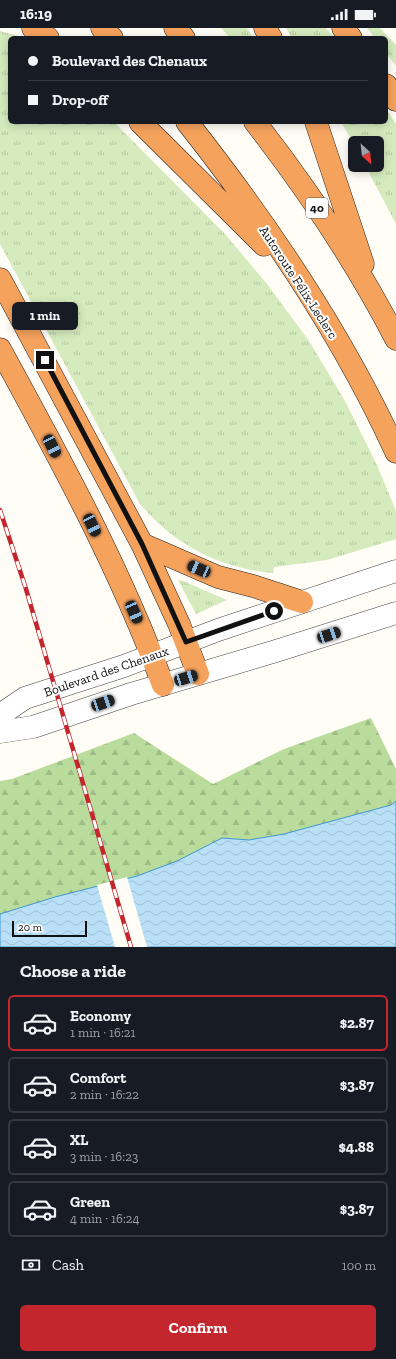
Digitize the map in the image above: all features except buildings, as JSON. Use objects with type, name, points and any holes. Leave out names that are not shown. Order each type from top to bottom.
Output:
[{"type":"highway","points":[[33,28],[45,36]]},
{"type":"highway","points":[[102,28],[110,36]]},
{"type":"highway","points":[[175,28],[182,36]]},
{"type":"highway","points":[[343,28],[349,36]]},
{"type":"highway","points":[[388,88],[396,100]]},
{"type":"highway","points":[[142,124],[299,280]]},
{"type":"highway","name":"Autoroute Félix-Leclerc","points":[[189,124],[239,191],[299,280],[348,358],[377,411],[396,452]]},
{"type":"highway","name":"40","points":[[256,124],[317,208],[374,298],[396,339]]},
{"type":"highway","points":[[317,124],[374,298]]},
{"type":"highway","points":[[0,279],[67,401],[142,544],[186,642],[198,674]]},
{"type":"highway","points":[[0,349],[71,481],[124,591],[163,684]]},
{"type":"highway","points":[[142,544],[218,577],[253,586],[302,602]]},
{"type":"street","name":"Boulevard des Chenaux","points":[[0,715],[25,698],[152,656],[186,642],[396,571]]},
{"type":"street","points":[[0,732],[33,727],[163,684],[276,651],[396,613]]},
{"type":"green space","points":[[221,28],[247,28],[253,36],[228,36]]},
{"type":"green space","points":[[286,28],[326,28],[333,36],[291,36]]},
{"type":"green space","points":[[367,28],[380,28],[388,36],[373,36]]},
{"type":"green space","points":[[0,31],[18,36],[8,36],[8,124],[116,124],[225,234],[267,284],[309,341],[345,401],[377,465],[396,511],[396,539],[327,560],[274,567],[273,573],[234,566],[216,560],[183,543],[154,519],[140,504],[0,244]]},
{"type":"green space","points":[[388,36],[396,45],[396,66],[388,56]]},
{"type":"green space","points":[[388,112],[396,124],[396,224],[369,172],[384,172],[384,136],[349,136],[342,124],[388,124]]},
{"type":"green space","points":[[178,580],[183,581],[227,600],[196,614]]},
{"type":"green space","points":[[371,718],[396,769],[396,801],[391,805],[284,834],[249,840],[0,927],[0,781],[12,779],[134,733],[213,784],[284,749]]},
{"type":"water","points":[[396,801],[396,947],[0,947],[0,914],[55,897],[137,876],[177,861],[222,838],[249,840],[284,834],[391,805]]},
{"type":"pier","points":[[127,877],[147,947],[115,947],[97,885]]},
{"type":"railway","points":[[0,510],[26,589],[131,947]]},
{"type":"route","points":[[45,360],[142,544],[186,642],[274,611]]}]
